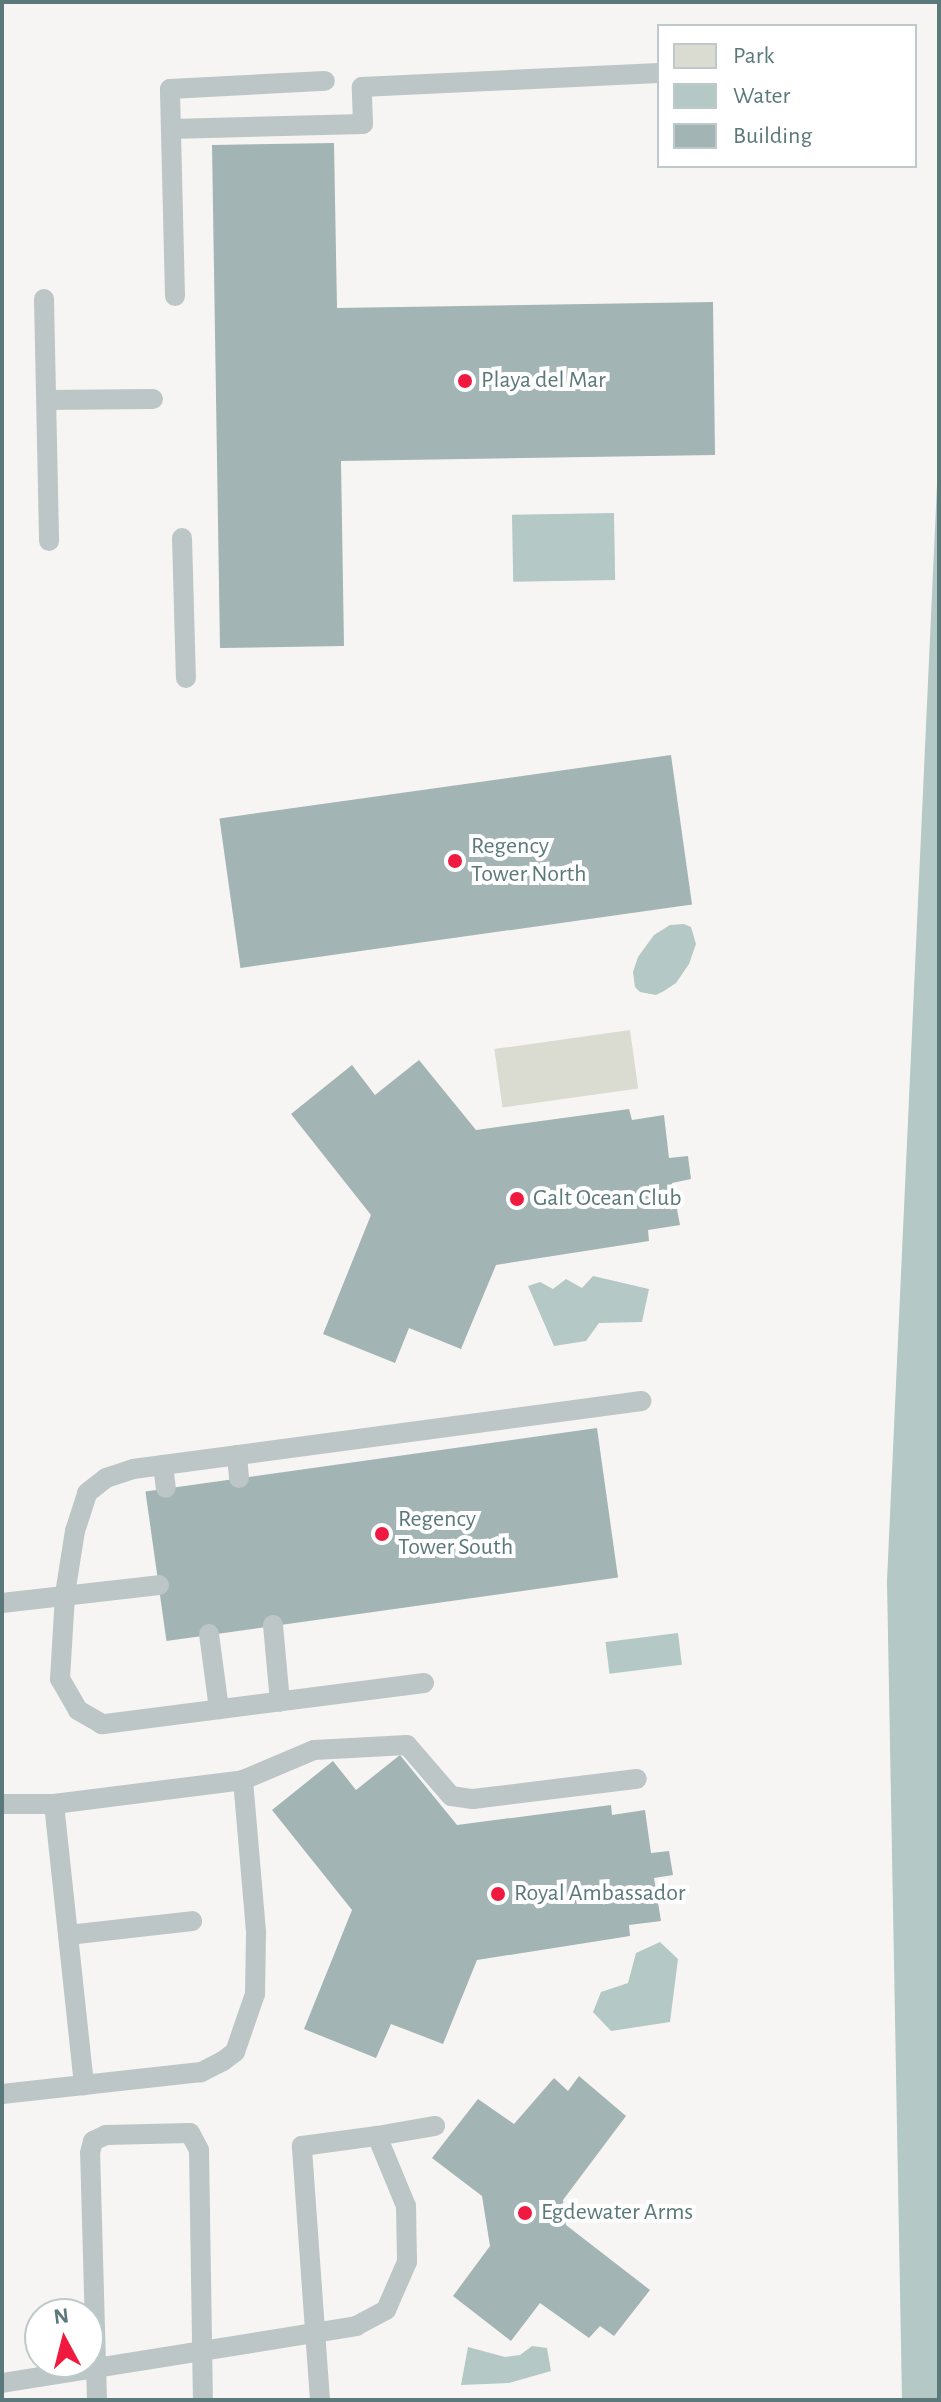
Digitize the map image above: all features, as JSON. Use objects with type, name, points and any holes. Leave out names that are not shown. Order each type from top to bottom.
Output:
[{"type":"lane","points":[[171,129],[363,124],[362,87],[657,73]]},
{"type":"lane","points":[[175,296],[170,89],[325,81]]},
{"type":"lane","points":[[44,299],[49,541]]},
{"type":"lane","points":[[47,400],[153,399]]},
{"type":"lane","points":[[182,538],[186,678]]},
{"type":"lane","points":[[424,1683],[102,1724],[78,1710],[60,1679],[65,1594],[75,1531],[87,1493],[106,1478],[163,1465],[641,1401]]},
{"type":"lane","points":[[237,1455],[239,1478]]},
{"type":"lane","points":[[163,1465],[166,1488]]},
{"type":"lane","points":[[2,1603],[159,1585]]},
{"type":"lane","points":[[273,1625],[280,1702]]},
{"type":"lane","points":[[209,1634],[219,1709]]},
{"type":"lane","points":[[2,1804],[54,1804],[243,1780],[314,1750],[407,1745],[451,1796],[473,1799],[637,1779]]},
{"type":"lane","points":[[2,2094],[201,2072],[235,2052],[255,1994],[256,1932],[243,1780]]},
{"type":"lane","points":[[54,1804],[84,2085]]},
{"type":"lane","points":[[68,1935],[192,1921]]},
{"type":"lane","points":[[320,2400],[302,2146],[435,2126]]},
{"type":"lane","points":[[95,2298],[90,2153],[93,2141],[106,2135],[190,2133],[199,2150],[203,2400]]},
{"type":"lane","points":[[104,2367],[356,2326],[386,2310],[407,2262],[406,2206],[377,2136]]},
{"type":"lane","points":[[2,2383],[34,2378]]},
{"type":"lane","points":[[97,2378],[97,2400]]},
{"type":"green space","points":[[630,1030],[638,1088],[503,1107],[494,1049]]},
{"type":"water","points":[[939,441],[939,2400],[902,2400],[887,1581]]},
{"type":"water","points":[[614,513],[615,580],[513,582],[512,515]]},
{"type":"water","points":[[670,925],[691,927],[696,944],[689,964],[676,983],[664,991],[656,995],[640,992],[635,987],[633,972],[638,957],[654,935]]},
{"type":"water","points":[[593,1276],[649,1289],[642,1322],[599,1323],[586,1341],[554,1346],[528,1286],[540,1282],[553,1289],[566,1279],[582,1288]]},
{"type":"water","points":[[678,1633],[682,1665],[609,1674],[606,1642]]},
{"type":"water","points":[[660,1942],[678,1959],[670,2022],[611,2031],[593,2012],[601,1992],[628,1983],[636,1953]]},
{"type":"water","points":[[532,2346],[547,2348],[551,2371],[509,2383],[461,2385],[468,2347],[505,2357],[520,2355]]},
{"type":"building","name":"Playa del Mar","points":[[334,143],[337,308],[713,302],[715,455],[341,461],[344,646],[220,648],[212,145]]},
{"type":"building","name":"Regency Tower North","points":[[671,755],[692,905],[240,968],[219,818]]},
{"type":"building","name":"Galt Ocean Club","points":[[419,1060],[476,1130],[629,1109],[632,1120],[664,1115],[669,1158],[688,1156],[691,1179],[672,1183],[680,1225],[648,1230],[649,1241],[496,1265],[461,1349],[409,1328],[395,1363],[323,1334],[371,1215],[291,1114],[352,1065],[375,1095]]},
{"type":"building","name":"Regency Tower South","points":[[597,1428],[618,1578],[166,1641],[145,1491]]},
{"type":"building","name":"Royal Ambassador","points":[[400,1755],[457,1825],[611,1805],[612,1815],[645,1810],[651,1853],[669,1851],[673,1875],[654,1878],[661,1921],[629,1925],[630,1936],[477,1960],[443,2044],[391,2024],[376,2058],[304,2029],[352,1910],[272,1810],[333,1761],[356,1790]]},
{"type":"building","name":"Egdewater Arms","points":[[579,2076],[626,2116],[563,2200],[566,2225],[650,2290],[614,2336],[600,2326],[589,2338],[540,2303],[511,2341],[453,2296],[490,2246],[482,2196],[432,2158],[478,2099],[514,2124],[554,2078],[568,2091]]},
{"type":"place","name":"Playa del Mar","points":[[465,381]]},
{"type":"place","name":"Regency Tower North","points":[[455,861]]},
{"type":"place","name":"Galt Ocean Club","points":[[517,1199]]},
{"type":"place","name":"Regency Tower South","points":[[382,1534]]},
{"type":"place","name":"Royal Ambassador","points":[[498,1894]]},
{"type":"place","name":"Egdewater Arms","points":[[525,2213]]}]
